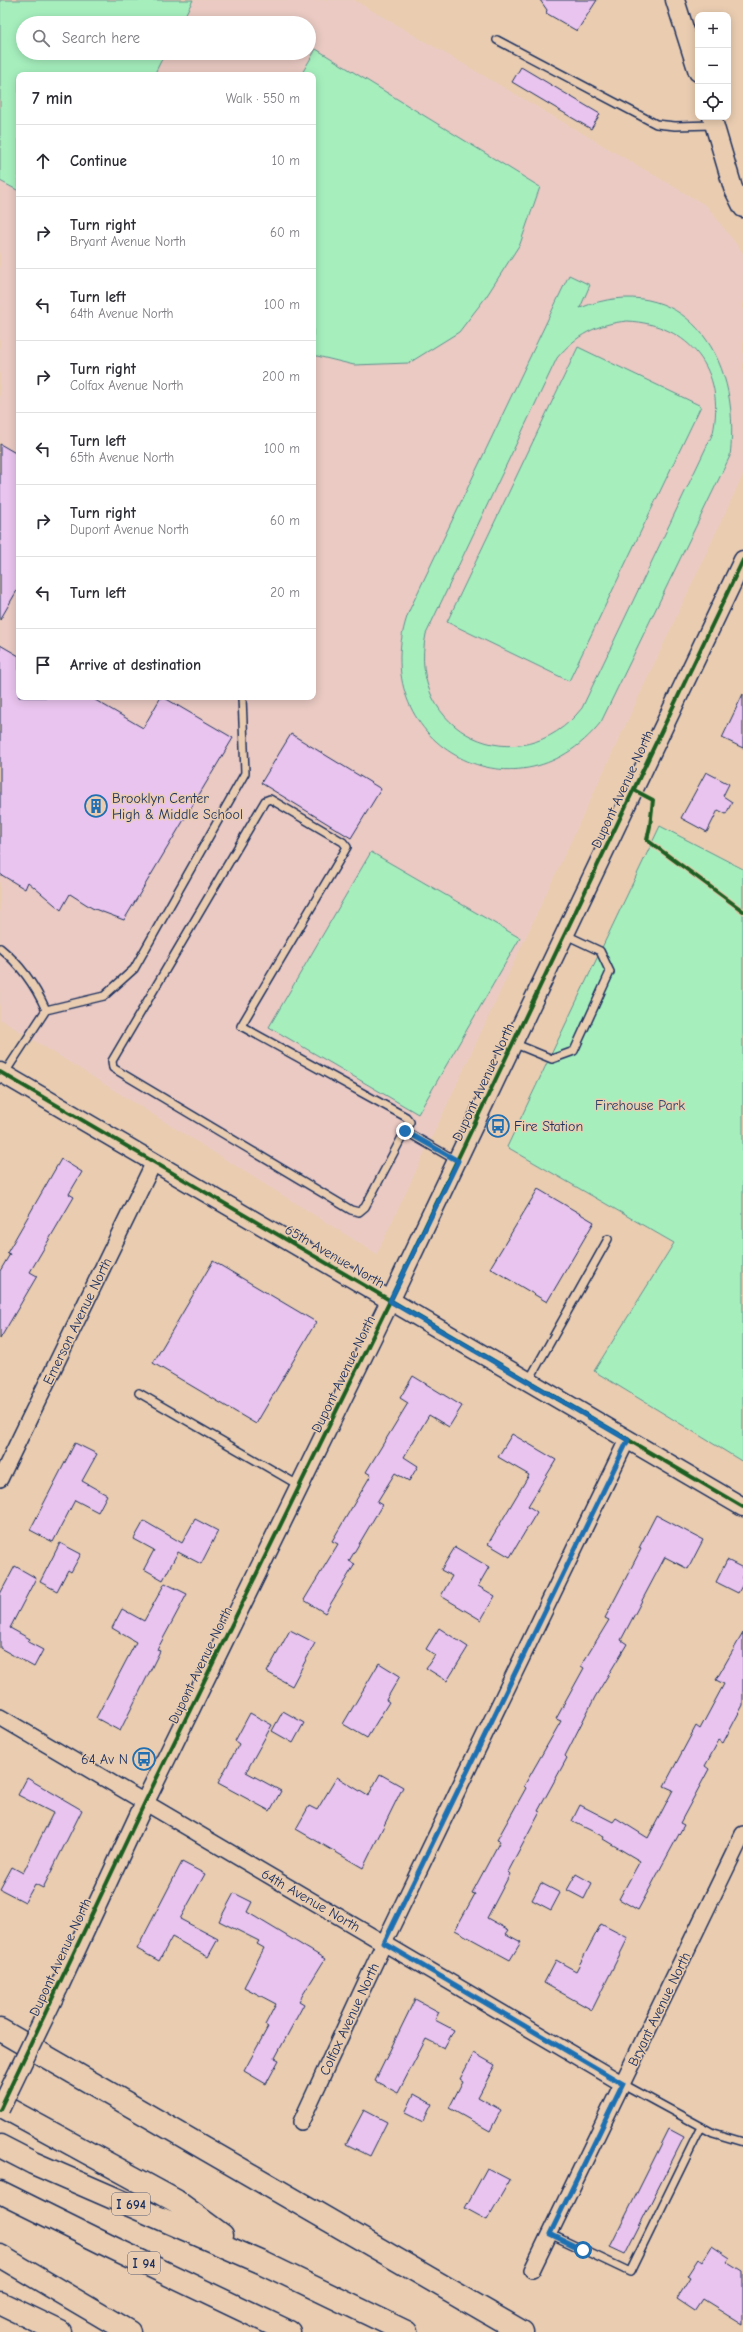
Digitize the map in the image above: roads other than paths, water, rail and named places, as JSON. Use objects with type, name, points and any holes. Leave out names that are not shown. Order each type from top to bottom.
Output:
[{"type":"highway","points":[[0,2030],[522,2332]]},
{"type":"highway","points":[[0,2047],[297,2203]]},
{"type":"highway","points":[[0,2105],[176,2201],[263,2263]]},
{"type":"highway","name":"I 694","points":[[0,2146],[33,2163],[263,2263],[406,2332]]},
{"type":"highway","name":"I 94","points":[[0,2192],[289,2332]]},
{"type":"highway","points":[[0,2256],[130,2332]]},
{"type":"highway","points":[[0,2264],[90,2309]]},
{"type":"highway","points":[[0,2303],[60,2332]]},
{"type":"street","points":[[675,0],[695,63]]},
{"type":"street","points":[[713,121],[733,188],[743,208]]},
{"type":"street","name":"Dupont Avenue North","points":[[0,2109],[145,1802],[458,1161],[743,560]]},
{"type":"street","name":"65th Avenue North","points":[[2,1073],[743,1507]]},
{"type":"street","name":"Emerson Avenue North","points":[[0,1479],[154,1162]]},
{"type":"street","name":"Colfax Avenue North","points":[[301,2122],[384,1943],[628,1440]]},
{"type":"street","name":"64th Avenue North","points":[[0,1717],[623,2084]]},
{"type":"street","name":"Bryant Avenue North","points":[[532,2270],[743,1834]]},
{"type":"lane","points":[[497,40],[656,124],[675,126],[713,121]]},
{"type":"lane","points":[[2,1073],[46,1010],[104,996],[134,969],[245,773],[242,700]]},
{"type":"lane","points":[[267,799],[343,842],[347,847],[241,1026],[406,1117],[410,1122],[405,1131],[365,1207],[359,1212],[113,1068],[112,1061],[267,799]]},
{"type":"lane","points":[[513,1043],[552,1059],[574,1051],[610,972],[600,951],[565,934]]},
{"type":"lane","points":[[0,948],[15,960],[31,982],[46,1010]]},
{"type":"lane","points":[[405,1131],[458,1161]]},
{"type":"lane","points":[[528,1382],[608,1239]]},
{"type":"lane","points":[[139,1393],[300,1486]]},
{"type":"lane","points":[[623,2084],[713,2134],[743,2142]]},
{"type":"lane","points":[[550,2234],[630,2272],[701,2127]]},
{"type":"place","name":"Brooklyn Center High & Middle School","points":[[96,806]]},
{"type":"place","name":"Fire Station","points":[[498,1126]]},
{"type":"place","name":"64 Av N","points":[[144,1759]]},
{"type":"park label","name":"Firehouse Park","points":[[640,1105]]}]
